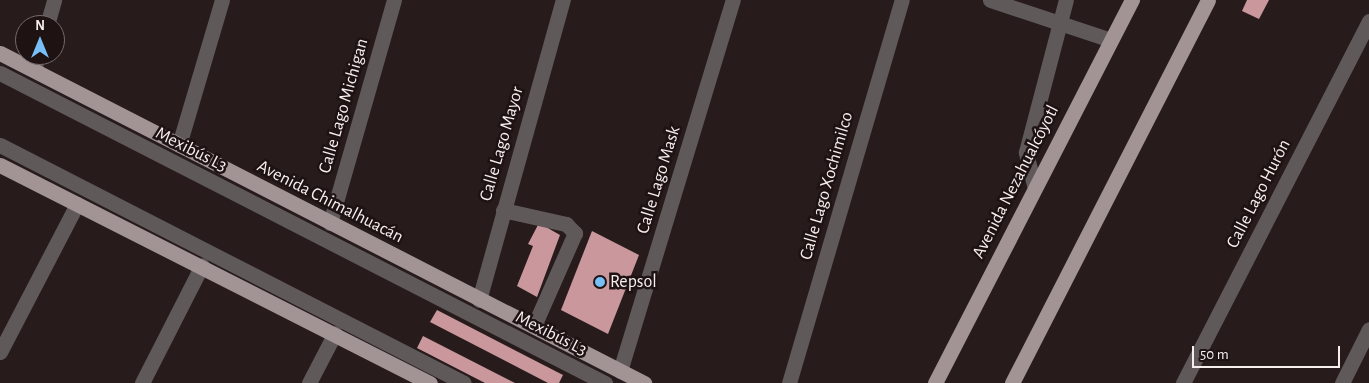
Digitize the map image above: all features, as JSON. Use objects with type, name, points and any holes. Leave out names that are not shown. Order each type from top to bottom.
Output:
[{"type":"main road","name":"Avenida Nezahualcóyotl","points":[[935,383],[1034,185],[1132,0]]},
{"type":"main road","points":[[1012,383],[1208,0]]},
{"type":"main road","name":"Avenida Chimalhuacán","points":[[0,53],[644,383]]},
{"type":"main road","points":[[0,165],[335,332],[430,383]]},
{"type":"street","points":[[50,15],[54,0]]},
{"type":"street","points":[[178,145],[222,0]]},
{"type":"street","name":"Calle Lago Michigan","points":[[330,223],[394,0]]},
{"type":"street","name":"Calle Lago Mayor","points":[[480,300],[503,210],[563,0]]},
{"type":"street","name":"Calle Lago Mask","points":[[620,371],[733,0]]},
{"type":"street","name":"Calle Lago Xochimilco","points":[[789,383],[902,0]]},
{"type":"street","points":[[990,0],[1112,40]]},
{"type":"street","points":[[1034,185],[1026,152],[1066,0]]},
{"type":"street","name":"Calle Lago Hurón","points":[[1183,383],[1369,21]]},
{"type":"street","points":[[34,70],[35,65]]},
{"type":"street","name":"Mexibús L3","points":[[0,73],[605,383]]},
{"type":"street","points":[[0,146],[464,383]]},
{"type":"street","points":[[0,352],[77,204]]},
{"type":"street","points":[[503,210],[566,224],[575,233],[534,326]]},
{"type":"street","points":[[142,383],[202,265]]},
{"type":"street","points":[[1342,383],[1369,329]]},
{"type":"street","points":[[310,383],[335,332]]},
{"type":"building","points":[[1247,0],[1269,0],[1259,19],[1242,11]]},
{"type":"building","points":[[539,223],[560,235],[537,297],[517,286],[533,246],[528,244]]},
{"type":"building","name":"Repsol","points":[[592,231],[639,255],[608,334],[561,310]]},
{"type":"building","points":[[437,310],[563,375],[559,383],[548,383],[430,322]]},
{"type":"building","points":[[423,336],[515,383],[485,383],[417,348]]},
{"type":"place","name":"Repsol","points":[[600,282]]}]
